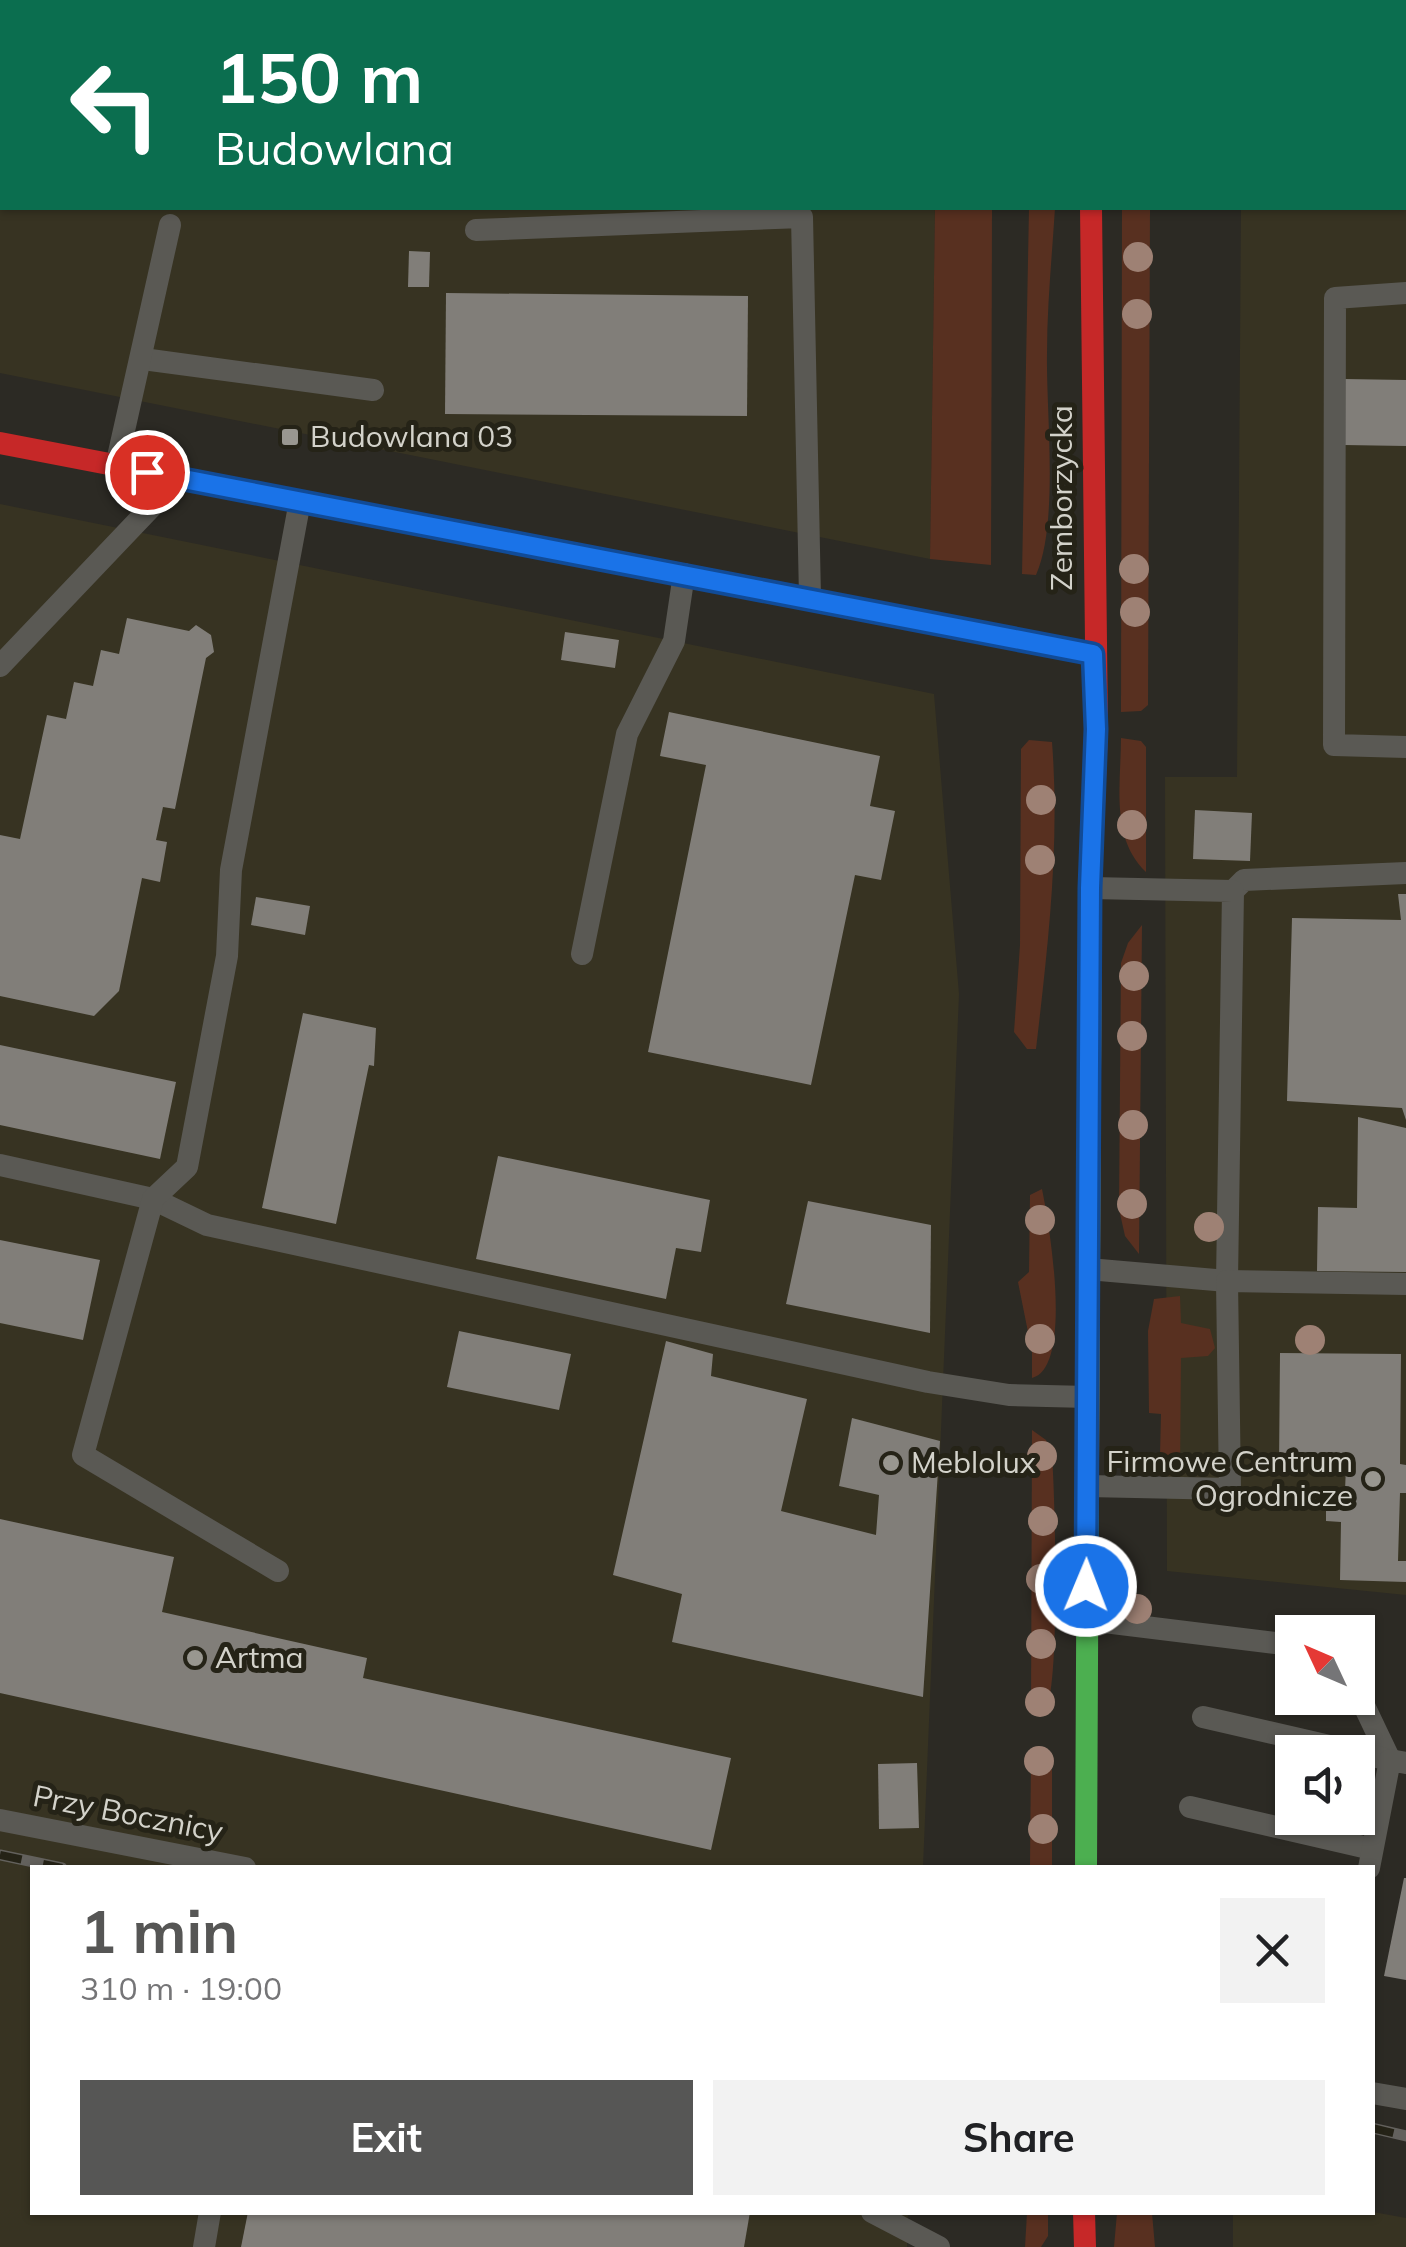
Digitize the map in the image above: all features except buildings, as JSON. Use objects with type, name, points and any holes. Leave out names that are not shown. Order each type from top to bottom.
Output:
[{"type":"street","name":"Zemborzycka","points":[[1086,1865],[1090,888],[1096,729],[1091,210]]},
{"type":"street","points":[[0,443],[1093,654]]},
{"type":"street","points":[[1084,2215],[1084,2247]]},
{"type":"lane","points":[[476,230],[802,212],[810,598]]},
{"type":"lane","points":[[116,466],[170,225]]},
{"type":"lane","points":[[1406,294],[1335,298],[1334,725],[1334,745],[1406,746]]},
{"type":"lane","points":[[143,359],[373,390]]},
{"type":"lane","points":[[0,666],[179,478]]},
{"type":"lane","points":[[278,1571],[83,1455],[154,1200],[186,1167],[227,956],[230,870],[300,501]]},
{"type":"lane","points":[[582,954],[628,734],[674,641],[684,574]]},
{"type":"lane","points":[[1088,1486],[1230,1488],[1227,1281],[1233,891],[1244,880],[1406,874]]},
{"type":"lane","points":[[1090,888],[1233,891]]},
{"type":"lane","points":[[0,1165],[154,1200],[207,1225],[909,1378],[1009,1395],[1088,1397]]},
{"type":"lane","points":[[1088,1268],[1227,1281],[1406,1284]]},
{"type":"lane","points":[[1086,1620],[1275,1643]]},
{"type":"lane","points":[[1190,1807],[1370,1858],[1398,1761],[1371,1715]]},
{"type":"lane","points":[[1202,1718],[1398,1761]]},
{"type":"lane","name":"Przy Bocznicy","points":[[0,1820],[230,1865]]},
{"type":"lane","points":[[1375,2094],[1406,2100]]},
{"type":"lane","points":[[204,2247],[209,2215]]},
{"type":"lane","points":[[878,2215],[939,2247]]},
{"type":"shaded area","points":[[0,210],[935,210],[930,559],[0,373]]},
{"type":"shaded area","points":[[935,210],[992,210],[991,565],[930,559]]},
{"type":"shaded area","points":[[1029,210],[1055,210],[1047,336],[1047,527],[1036,575],[1022,574]]},
{"type":"shaded area","points":[[1122,210],[1150,210],[1148,705],[1141,711],[1121,712]]},
{"type":"shaded area","name":"Firmowe Centrum Ogrodnicze","points":[[1241,210],[1406,210],[1406,1595],[1167,1571],[1165,777],[1237,777]]},
{"type":"shaded area","points":[[0,504],[934,694],[959,994],[923,1865],[30,1865],[30,2215],[908,2215],[907,2247],[0,2247]]},
{"type":"shaded area","points":[[1121,738],[1141,741],[1146,747],[1146,872],[1127,843],[1122,827]]},
{"type":"shaded area","points":[[1029,740],[1052,742],[1055,819],[1052,896],[1036,1049],[1027,1049],[1014,1032],[1020,945],[1021,749]]},
{"type":"shaded area","points":[[1142,925],[1139,1254],[1125,1236],[1119,1209],[1121,963],[1128,943]]},
{"type":"shaded area","points":[[1042,1189],[1053,1261],[1055,1322],[1045,1368],[1032,1378],[1032,1352],[1018,1282],[1029,1272],[1030,1195]]},
{"type":"shaded area","points":[[1180,1296],[1181,1323],[1210,1329],[1215,1348],[1208,1356],[1181,1358],[1180,1475],[1150,1476],[1147,1456],[1160,1455],[1161,1414],[1149,1413],[1148,1331],[1154,1299]]},
{"type":"shaded area","points":[[1032,1430],[1046,1440],[1052,1456],[1055,1587],[1050,1692],[1046,1708],[1031,1713]]},
{"type":"shaded area","points":[[1031,1754],[1052,1770],[1052,1865],[1030,1865]]},
{"type":"shaded area","points":[[1375,2212],[1406,2218],[1406,2247],[1233,2247],[1233,2215]]},
{"type":"shaded area","points":[[1027,2215],[1048,2215],[1048,2236],[1041,2247],[1025,2247]]},
{"type":"shaded area","points":[[1117,2215],[1152,2215],[1155,2247],[1114,2247]]},
{"type":"railway","points":[[0,1855],[48,1865]]},
{"type":"railway","points":[[1375,2129],[1406,2136]]},
{"type":"traffic: fast","points":[[800,597],[1093,654]]},
{"type":"traffic: fast","points":[[1086,1865],[1088,1462]]},
{"type":"traffic: slow","points":[[1088,1462],[1091,878]]},
{"type":"traffic: jam","points":[[1091,210],[1097,729],[1091,878]]},
{"type":"traffic: jam","points":[[0,443],[800,597]]},
{"type":"traffic: jam","points":[[1084,2215],[1085,2247]]},
{"type":"place","name":"Budowlana 03","points":[[290,437]]},
{"type":"place","name":"Meblolux","points":[[891,1463]]},
{"type":"place","name":"Firmowe Centrum Ogrodnicze","points":[[1373,1479]]},
{"type":"place","name":"Artma","points":[[195,1658]]},
{"type":"route","points":[[147,472],[1093,654],[1096,729],[1090,888],[1086,1586]]}]
